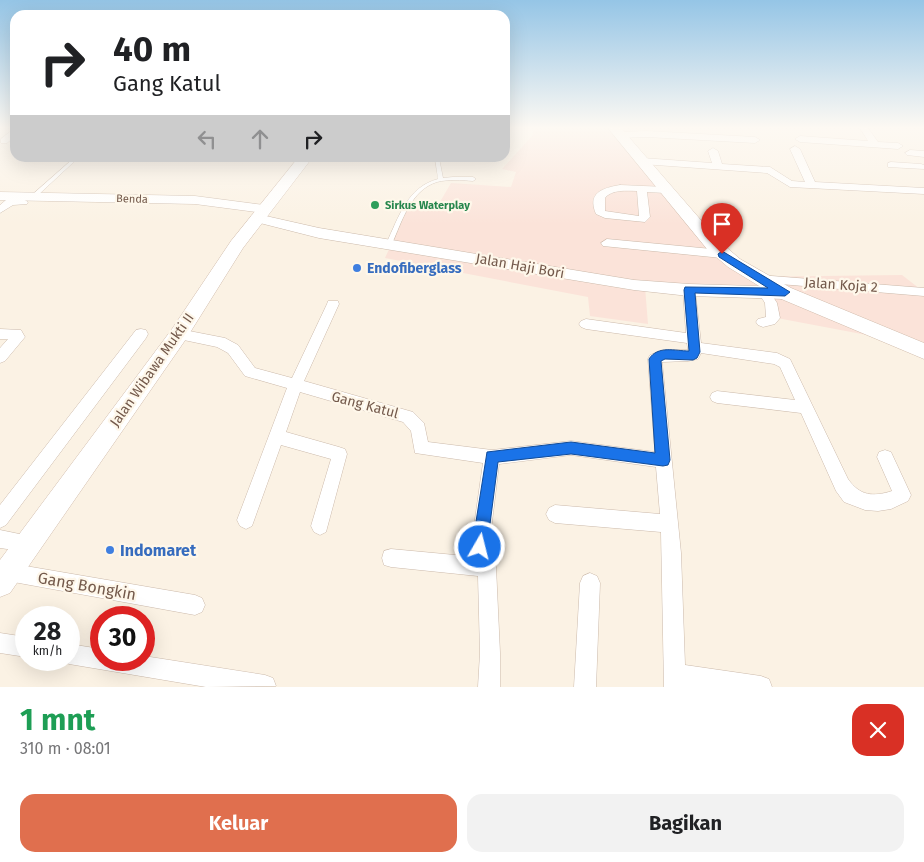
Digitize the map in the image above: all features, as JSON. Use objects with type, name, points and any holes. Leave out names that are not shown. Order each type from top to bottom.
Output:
[{"type":"main road","points":[[642,161],[722,254],[761,286],[785,292],[924,351]]},
{"type":"main road","name":"Jalan Wibawa Mukti II","points":[[10,564],[179,334],[260,213],[302,162]]},
{"type":"street","points":[[716,160],[718,166]]},
{"type":"street","points":[[800,160],[812,186]]},
{"type":"street","points":[[642,161],[770,170],[790,184],[924,191]]},
{"type":"street","points":[[891,165],[923,169]]},
{"type":"street","points":[[642,189],[645,217],[641,220],[605,215],[600,212],[600,197],[603,193],[612,189],[642,189],[666,190]]},
{"type":"street","points":[[0,210],[3,200]]},
{"type":"street","name":"Benda","points":[[3,200],[195,200],[260,213]]},
{"type":"street","name":"Jalan Haji Bori","points":[[260,213],[320,233],[634,285],[689,290],[761,286]]},
{"type":"street","points":[[607,243],[722,254]]},
{"type":"street","points":[[761,286],[773,310],[773,318],[770,321],[763,322]]},
{"type":"street","name":"Jalan Koja 2","points":[[761,286],[924,292]]},
{"type":"street","points":[[689,290],[694,343],[693,355],[663,354],[655,359],[672,553],[676,681],[761,687]]},
{"type":"street","points":[[246,520],[296,386],[334,304]]},
{"type":"street","points":[[586,324],[782,361],[788,369],[842,485],[851,496],[870,502],[893,501],[902,495],[885,456]]},
{"type":"street","points":[[0,334],[16,334],[18,337],[0,357]]},
{"type":"street","points":[[0,520],[141,334]]},
{"type":"street","name":"Gang Katul","points":[[179,334],[220,342],[233,349],[250,372],[408,417],[418,428],[421,448],[492,456],[571,448],[663,460]]},
{"type":"street","points":[[717,397],[804,406]]},
{"type":"street","points":[[277,437],[338,454],[339,458],[320,526]]},
{"type":"street","points":[[480,547],[492,456]]},
{"type":"street","points":[[555,514],[669,524]]},
{"type":"street","name":"Gang Bongkin","points":[[0,539],[10,564],[195,605]]},
{"type":"street","points":[[391,558],[487,567],[490,653],[489,687]]},
{"type":"street","points":[[585,687],[590,583]]},
{"type":"street","points":[[0,643],[15,645]]},
{"type":"street","points":[[155,668],[265,686]]},
{"type":"lane","points":[[29,199],[71,162]]},
{"type":"lane","points":[[438,162],[441,180]]},
{"type":"lane","points":[[389,244],[415,192],[424,185],[441,180],[473,180]]},
{"type":"shaded area","points":[[510,160],[641,160],[712,248],[751,277],[902,275],[924,292],[924,354],[888,339],[777,318],[760,291],[645,287],[648,324],[590,316],[588,297],[385,258],[410,204],[437,207],[451,183],[511,187],[516,172],[502,169]]},
{"type":"place","name":"Sirkus Waterplay","points":[[375,205]]},
{"type":"place","name":"Endofiberglass","points":[[357,268]]},
{"type":"place","name":"Indomaret","points":[[110,550]]},
{"type":"route","points":[[480,547],[492,456],[571,448],[663,460],[655,359],[663,354],[688,356],[693,355],[695,352],[689,290],[785,292],[759,279],[722,254]]}]
